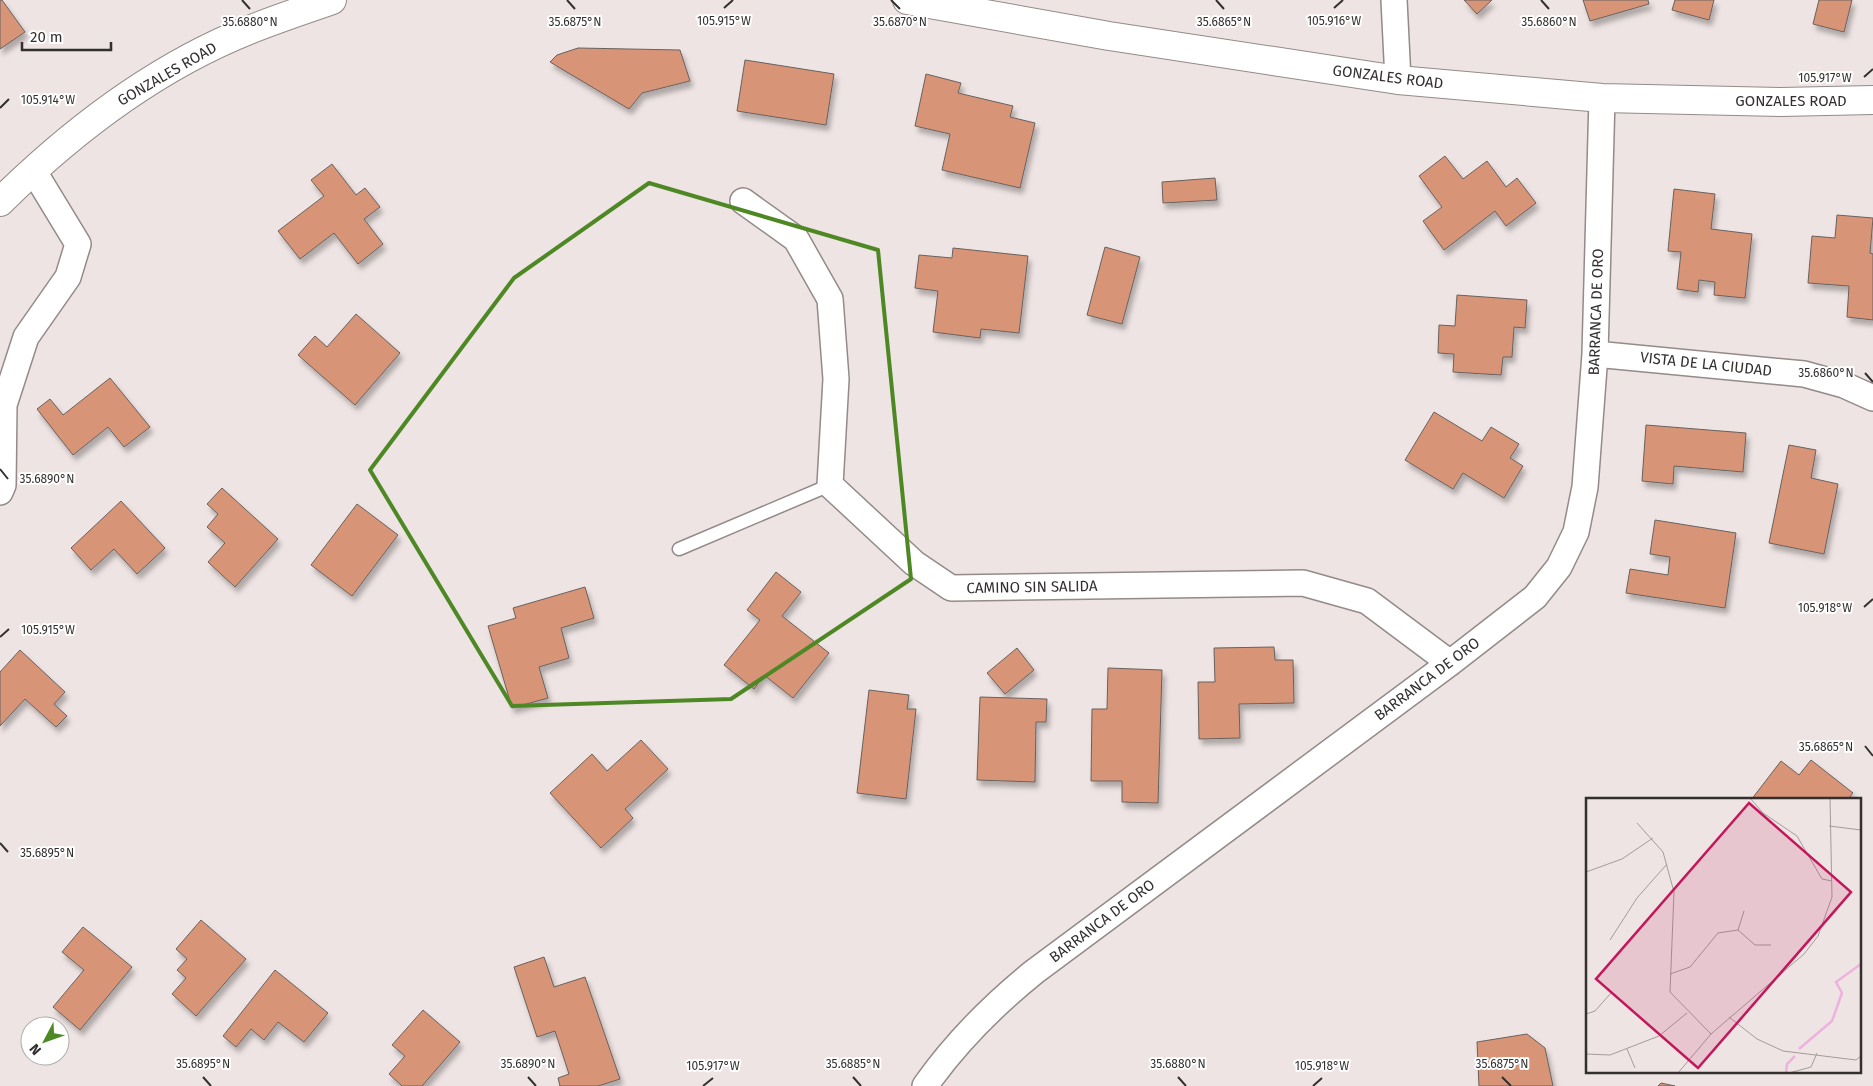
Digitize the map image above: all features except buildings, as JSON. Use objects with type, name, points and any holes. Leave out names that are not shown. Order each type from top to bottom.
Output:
[{"type":"street","name":"GONZALES ROAD","points":[[0,202],[81,128],[133,90],[190,58],[248,30],[332,0]]},
{"type":"street","name":"GONZALES ROAD","points":[[907,0],[1109,36],[1398,80],[1602,98],[1781,102],[1873,100]]},
{"type":"street","points":[[1394,0],[1398,80]]},
{"type":"street","name":"BARRANCA DE ORO","points":[[925,1086],[966,1034],[998,1002],[1034,972],[1450,663],[1535,597],[1558,567],[1576,532],[1585,487],[1595,354],[1602,98]]},
{"type":"street","points":[[0,492],[3,485],[4,405],[26,337],[68,277],[78,244],[33,170]]},
{"type":"street","points":[[743,201],[796,239],[830,299],[836,379],[830,485]]},
{"type":"street","name":"VISTA DE LA CIUDAD","points":[[1595,354],[1804,374],[1844,385],[1873,398]]},
{"type":"street","name":"CAMINO SIN SALIDA","points":[[830,485],[914,563],[951,588],[1303,583],[1366,601],[1450,663]]},
{"type":"lane","points":[[679,550],[830,485]]},
{"type":"highlighted area","points":[[649,183],[878,250],[911,579],[731,699],[512,706],[370,470],[514,278]]}]
